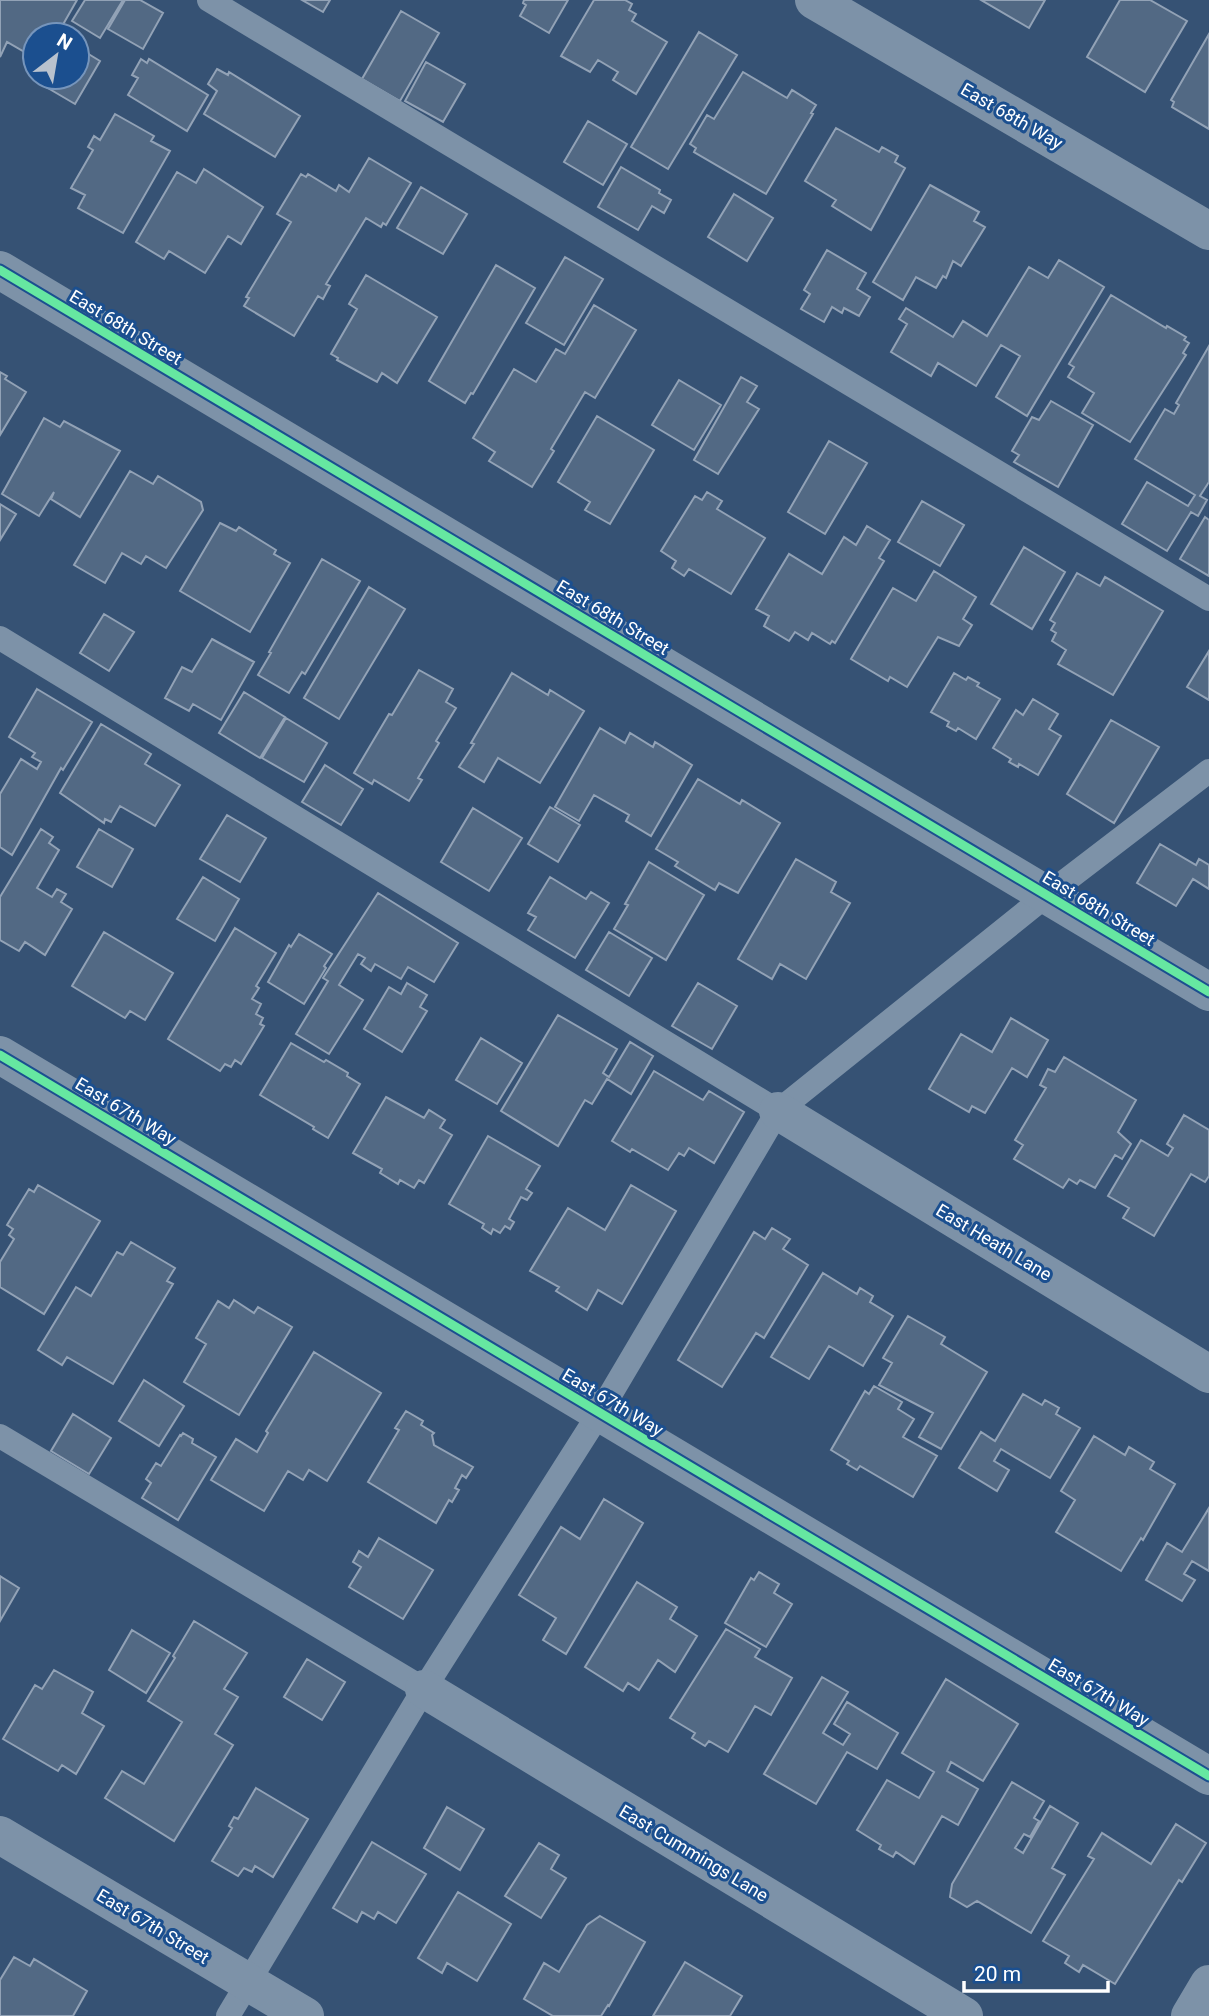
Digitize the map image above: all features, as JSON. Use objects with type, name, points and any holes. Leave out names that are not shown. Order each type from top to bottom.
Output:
[{"type":"street","name":"East 68th Way","points":[[814,0],[1209,231]]},
{"type":"street","name":"East 68th Street","points":[[0,270],[1209,992]]},
{"type":"street","name":"East 67th Way","points":[[0,1055],[1209,1776]]},
{"type":"street","name":"East Heath Lane","points":[[778,1111],[1209,1374]]},
{"type":"street","name":"East Cummings Lane","points":[[424,1689],[964,2016]]},
{"type":"street","name":"East 67th Street","points":[[0,1835],[306,2016]]},
{"type":"street","points":[[1190,2016],[1209,1984]]},
{"type":"lane","points":[[209,0],[1209,598]]},
{"type":"lane","points":[[0,638],[778,1111]]},
{"type":"lane","points":[[228,2016],[424,1689],[600,1412],[778,1111],[1047,895],[1209,771]]},
{"type":"lane","points":[[0,1436],[424,1689]]},
{"type":"building","points":[[0,0],[77,0],[65,21],[21,21],[21,50],[7,42],[0,57]]},
{"type":"building","points":[[85,0],[123,0],[100,38],[91,33],[91,21],[72,21]]},
{"type":"building","points":[[125,0],[140,0],[163,13],[143,49],[108,29]]},
{"type":"building","points":[[302,0],[330,0],[323,12]]},
{"type":"building","points":[[524,0],[568,0],[549,33],[520,16],[526,5]]},
{"type":"building","points":[[594,0],[625,0],[632,4],[629,10],[636,14],[632,21],[667,42],[636,94],[613,80],[618,72],[598,60],[590,72],[561,56]]},
{"type":"building","points":[[981,0],[1045,0],[1029,28]]},
{"type":"building","points":[[1120,0],[1150,0],[1187,21],[1145,92],[1087,57]]},
{"type":"building","points":[[401,11],[439,33],[400,101],[362,79]]},
{"type":"building","points":[[699,32],[737,55],[668,169],[631,147]]},
{"type":"building","points":[[1209,34],[1209,129],[1172,107],[1174,102],[1171,100]]},
{"type":"building","points":[[91,56],[100,61],[91,76]]},
{"type":"building","points":[[141,59],[147,63],[149,59],[208,95],[187,131],[128,95],[138,78],[132,75]]},
{"type":"building","points":[[426,62],[465,84],[443,122],[405,101]]},
{"type":"building","points":[[217,69],[228,75],[229,72],[300,116],[275,157],[204,114],[217,91],[208,84]]},
{"type":"building","points":[[743,72],[787,98],[792,90],[816,105],[766,194],[694,152],[696,148],[690,144],[707,115],[714,119]]},
{"type":"building","points":[[53,91],[83,91],[75,104]]},
{"type":"building","points":[[115,114],[154,136],[151,141],[170,151],[123,233],[78,208],[85,195],[71,188],[93,150],[88,147],[94,136],[100,140]]},
{"type":"building","points":[[588,121],[627,144],[603,185],[564,162]]},
{"type":"building","points":[[836,128],[879,152],[882,147],[898,156],[895,162],[905,168],[871,230],[832,206],[836,200],[805,181]]},
{"type":"building","points":[[369,158],[411,183],[386,225],[383,223],[381,227],[366,218],[326,284],[330,286],[323,299],[318,296],[294,336],[244,306],[249,298],[246,297],[291,222],[277,214],[301,174],[306,177],[308,174],[336,191],[339,185],[349,192]]},
{"type":"building","points":[[621,167],[660,190],[659,193],[671,200],[664,213],[652,206],[638,230],[598,207]]},
{"type":"building","points":[[204,169],[263,207],[241,244],[228,236],[205,273],[169,251],[164,259],[136,242],[177,172],[196,183]]},
{"type":"building","points":[[930,185],[979,212],[974,221],[985,227],[961,266],[953,261],[946,278],[943,276],[936,288],[916,277],[903,300],[873,282]]},
{"type":"building","points":[[421,187],[467,214],[443,254],[397,228]]},
{"type":"building","points":[[734,194],[773,218],[747,261],[708,237]]},
{"type":"building","points":[[827,250],[866,273],[857,289],[870,297],[859,316],[844,308],[842,313],[832,307],[824,322],[801,309],[810,294],[804,290]]},
{"type":"building","points":[[565,257],[603,279],[564,345],[526,323]]},
{"type":"building","points":[[1059,260],[1104,287],[1027,416],[996,397],[1020,356],[1001,345],[976,386],[938,363],[931,376],[891,352],[907,324],[899,319],[906,308],[953,337],[963,321],[987,336],[1029,267],[1048,278]]},
{"type":"building","points":[[496,265],[535,288],[473,394],[471,393],[465,403],[429,381]]},
{"type":"building","points":[[366,275],[437,317],[397,383],[382,373],[377,382],[331,354],[357,309],[349,304]]},
{"type":"building","points":[[1111,295],[1186,337],[1184,340],[1189,343],[1183,353],[1186,355],[1130,442],[1082,413],[1094,393],[1068,377],[1074,367],[1069,364]]},
{"type":"building","points":[[594,305],[636,330],[595,398],[585,392],[532,487],[489,461],[495,452],[473,438],[514,369],[536,382],[556,349],[565,354]]},
{"type":"building","points":[[1209,346],[1209,482],[1200,496],[1207,500],[1198,516],[1191,512],[1167,551],[1122,524],[1147,482],[1188,506],[1195,495],[1135,459],[1165,409],[1174,414],[1179,405],[1176,403]]},
{"type":"building","points":[[0,372],[7,376],[5,379],[26,392],[0,435]]},
{"type":"building","points":[[741,377],[757,386],[747,402],[759,409],[718,474],[694,460]]},
{"type":"building","points":[[679,380],[721,405],[694,450],[652,425]]},
{"type":"building","points":[[1051,401],[1093,425],[1058,487],[1014,462],[1019,455],[1012,451],[1032,417],[1039,420]]},
{"type":"building","points":[[597,416],[654,450],[610,524],[585,510],[590,502],[558,482]]},
{"type":"building","points":[[44,418],[60,427],[64,421],[120,451],[80,517],[51,499],[54,492],[39,516],[2,494]]},
{"type":"building","points":[[829,441],[867,463],[825,534],[788,512]]},
{"type":"building","points":[[130,471],[153,484],[158,476],[201,502],[203,510],[166,568],[146,556],[141,564],[122,553],[105,583],[74,565]]},
{"type":"building","points":[[707,492],[722,501],[717,509],[765,538],[731,594],[689,569],[684,576],[672,568],[676,561],[661,551],[695,496],[702,500]]},
{"type":"building","points":[[922,501],[964,525],[940,566],[898,542]]},
{"type":"building","points":[[0,504],[16,514],[0,540]]},
{"type":"building","points":[[1205,517],[1209,520],[1209,576],[1180,559]]},
{"type":"building","points":[[220,523],[236,531],[239,527],[276,550],[274,554],[290,563],[250,632],[180,591]]},
{"type":"building","points":[[867,526],[890,540],[879,558],[884,561],[835,643],[832,641],[830,644],[812,633],[808,640],[795,632],[789,641],[764,626],[769,616],[756,609],[789,554],[822,574],[844,537],[856,545]]},
{"type":"building","points":[[1024,547],[1065,572],[1032,629],[991,604]]},
{"type":"building","points":[[322,559],[360,581],[305,674],[302,672],[289,693],[258,675]]},
{"type":"building","points":[[934,571],[976,597],[963,619],[972,625],[959,646],[938,637],[907,687],[890,677],[888,681],[851,659],[893,588],[916,601]]},
{"type":"building","points":[[1077,573],[1100,586],[1105,577],[1163,611],[1113,695],[1058,664],[1066,650],[1052,641],[1056,633],[1051,630],[1055,623],[1050,620]]},
{"type":"building","points":[[369,587],[405,609],[339,719],[304,698]]},
{"type":"building","points":[[104,614],[134,632],[109,671],[80,653]]},
{"type":"building","points":[[212,639],[254,662],[221,720],[193,704],[189,711],[165,698],[182,667],[192,672]]},
{"type":"building","points":[[1209,651],[1209,700],[1187,687]]},
{"type":"building","points":[[419,670],[453,689],[446,702],[456,708],[436,741],[439,743],[418,778],[422,780],[409,801],[374,780],[372,784],[354,773]]},
{"type":"building","points":[[512,673],[548,695],[550,690],[584,711],[540,783],[498,758],[484,782],[459,767]]},
{"type":"building","points":[[954,673],[979,683],[977,686],[1000,699],[976,739],[958,728],[956,731],[947,726],[949,722],[931,712]]},
{"type":"building","points":[[37,689],[92,722],[63,770],[61,768],[12,855],[0,847],[0,794],[21,759],[37,769],[41,762],[32,757],[35,753],[9,737]]},
{"type":"building","points":[[244,692],[285,717],[260,758],[219,733]]},
{"type":"building","points":[[1033,699],[1058,714],[1049,729],[1061,736],[1038,775],[1019,764],[1018,767],[1009,762],[1011,759],[993,748],[1016,710],[1023,715]]},
{"type":"building","points":[[286,718],[327,743],[304,782],[262,758]]},
{"type":"building","points":[[1111,720],[1159,747],[1114,823],[1067,794]]},
{"type":"building","points":[[101,724],[151,754],[145,764],[180,785],[155,826],[120,806],[111,822],[105,819],[104,823],[60,793]]},
{"type":"building","points":[[600,728],[625,743],[630,733],[653,747],[655,742],[692,765],[651,836],[626,821],[629,815],[594,795],[579,821],[555,807]]},
{"type":"building","points":[[325,765],[363,789],[341,825],[302,802]]},
{"type":"building","points":[[698,779],[740,804],[742,800],[780,823],[738,893],[719,883],[715,890],[675,866],[678,862],[656,849]]},
{"type":"building","points":[[550,807],[580,825],[558,862],[528,844]]},
{"type":"building","points":[[473,808],[522,838],[489,891],[441,862]]},
{"type":"building","points":[[227,815],[266,838],[240,882],[200,859]]},
{"type":"building","points":[[41,829],[53,837],[49,843],[59,850],[37,888],[52,897],[57,889],[66,894],[61,902],[72,909],[45,955],[25,942],[19,951],[0,940],[0,897]]},
{"type":"building","points":[[99,829],[133,849],[112,887],[77,867]]},
{"type":"building","points":[[1160,844],[1196,865],[1199,859],[1209,865],[1209,889],[1193,879],[1176,906],[1137,883]]},
{"type":"building","points":[[796,859],[836,882],[831,892],[850,903],[806,979],[780,964],[772,979],[738,959]]},
{"type":"building","points":[[649,862],[704,895],[666,960],[614,929]]},
{"type":"building","points":[[203,877],[239,899],[215,941],[177,919]]},
{"type":"building","points":[[550,877],[586,899],[591,892],[609,903],[575,958],[528,930],[536,917],[528,913]]},
{"type":"building","points":[[378,893],[458,943],[434,982],[408,967],[401,979],[375,964],[371,971],[361,964],[365,958],[358,954],[339,985],[363,1000],[329,1054],[296,1034],[328,981],[323,978]]},
{"type":"building","points":[[235,928],[276,953],[256,986],[259,988],[252,999],[261,1004],[256,1014],[263,1018],[260,1024],[264,1026],[241,1064],[235,1060],[231,1067],[225,1064],[220,1071],[168,1039]]},
{"type":"building","points":[[104,932],[173,973],[145,1020],[130,1011],[125,1018],[72,986]]},
{"type":"building","points":[[609,932],[652,958],[629,996],[586,970]]},
{"type":"building","points":[[299,934],[332,954],[304,1004],[268,982],[289,945],[291,947]]},
{"type":"building","points":[[407,983],[427,995],[420,1007],[427,1011],[402,1052],[364,1029],[389,987],[401,994]]},
{"type":"building","points":[[698,983],[737,1006],[712,1049],[672,1026]]},
{"type":"building","points":[[558,1015],[617,1049],[603,1073],[609,1077],[630,1042],[653,1056],[631,1094],[607,1079],[592,1104],[585,1100],[558,1146],[501,1111]]},
{"type":"building","points":[[1011,1018],[1048,1040],[1027,1077],[1012,1068],[985,1113],[972,1106],[969,1112],[929,1089],[961,1034],[992,1052]]},
{"type":"building","points":[[481,1038],[522,1063],[497,1104],[456,1080]]},
{"type":"building","points":[[291,1043],[348,1073],[347,1076],[360,1084],[328,1138],[260,1095]]},
{"type":"building","points":[[1064,1057],[1136,1100],[1118,1132],[1131,1144],[1122,1159],[1115,1155],[1095,1188],[1080,1180],[1077,1184],[1069,1179],[1063,1188],[1014,1159],[1023,1145],[1015,1140],[1046,1088],[1040,1085],[1048,1069],[1055,1072]]},
{"type":"building","points":[[654,1071],[703,1100],[709,1091],[744,1112],[714,1163],[689,1148],[684,1156],[679,1153],[668,1170],[612,1141]]},
{"type":"building","points":[[386,1097],[424,1118],[429,1110],[445,1120],[440,1128],[452,1135],[424,1183],[419,1180],[414,1188],[400,1180],[398,1184],[380,1173],[382,1169],[353,1153]]},
{"type":"building","points":[[1184,1115],[1209,1130],[1209,1176],[1205,1182],[1191,1174],[1154,1236],[1123,1218],[1129,1208],[1108,1196],[1141,1140],[1168,1156],[1173,1148],[1167,1144]]},
{"type":"building","points":[[488,1136],[540,1166],[526,1189],[532,1193],[527,1200],[521,1197],[509,1219],[514,1222],[510,1229],[505,1226],[500,1233],[493,1229],[491,1234],[482,1228],[484,1224],[449,1204]]},
{"type":"building","points":[[38,1185],[100,1221],[44,1314],[0,1287],[0,1262],[14,1239],[9,1235],[13,1229],[7,1225],[29,1189],[34,1192]]},
{"type":"building","points":[[631,1185],[676,1211],[622,1304],[598,1290],[587,1310],[556,1291],[559,1287],[530,1271],[568,1208],[605,1230]]},
{"type":"building","points":[[772,1228],[790,1239],[783,1249],[808,1265],[764,1338],[756,1333],[722,1387],[678,1360],[754,1232],[765,1239]]},
{"type":"building","points":[[131,1242],[175,1268],[167,1281],[173,1284],[113,1384],[67,1357],[62,1365],[38,1350],[76,1287],[91,1296],[117,1252],[123,1255]]},
{"type":"building","points":[[823,1273],[857,1294],[860,1288],[873,1296],[870,1302],[893,1316],[863,1366],[829,1346],[809,1379],[771,1357]]},
{"type":"building","points":[[234,1300],[254,1313],[258,1307],[292,1327],[239,1415],[184,1382],[206,1344],[196,1338],[218,1301],[229,1308]]},
{"type":"building","points":[[908,1316],[945,1337],[941,1344],[987,1372],[941,1449],[919,1437],[933,1413],[879,1385],[892,1363],[883,1358]]},
{"type":"building","points":[[314,1352],[381,1393],[327,1481],[309,1470],[303,1480],[288,1471],[264,1511],[211,1480],[236,1439],[257,1452],[268,1433],[266,1431]]},
{"type":"building","points":[[144,1380],[184,1406],[159,1446],[119,1421]]},
{"type":"building","points":[[874,1386],[902,1402],[898,1409],[914,1419],[903,1437],[937,1456],[913,1497],[860,1466],[857,1470],[847,1464],[849,1461],[831,1450],[865,1391],[869,1394]]},
{"type":"building","points":[[1023,1394],[1042,1405],[1045,1400],[1059,1408],[1056,1414],[1080,1428],[1050,1478],[1001,1449],[994,1461],[1009,1470],[997,1491],[959,1468],[981,1432],[995,1441]]},
{"type":"building","points":[[406,1411],[423,1421],[421,1425],[434,1433],[434,1445],[473,1467],[466,1478],[462,1475],[455,1488],[459,1490],[452,1502],[449,1500],[436,1523],[368,1482],[399,1430],[395,1428]]},
{"type":"building","points":[[73,1414],[111,1438],[89,1474],[51,1451]]},
{"type":"building","points":[[183,1433],[193,1439],[192,1443],[216,1457],[178,1520],[142,1498],[151,1483],[146,1479],[156,1463],[161,1466]]},
{"type":"building","points":[[1094,1436],[1125,1455],[1129,1447],[1154,1462],[1150,1469],[1175,1484],[1143,1540],[1141,1538],[1121,1571],[1056,1532],[1075,1500],[1061,1491]]},
{"type":"building","points":[[604,1499],[643,1523],[566,1654],[543,1640],[556,1618],[519,1595],[561,1527],[580,1539]]},
{"type":"building","points":[[1209,1508],[1209,1571],[1192,1561],[1184,1574],[1195,1580],[1182,1601],[1146,1580],[1167,1543],[1182,1552]]},
{"type":"building","points":[[379,1538],[433,1570],[403,1619],[349,1587],[361,1567],[353,1562],[359,1551],[368,1557]]},
{"type":"building","points":[[759,1572],[779,1584],[774,1593],[792,1604],[766,1647],[725,1623],[751,1578],[754,1580]]},
{"type":"building","points":[[0,1576],[19,1588],[0,1621]]},
{"type":"building","points":[[637,1582],[677,1607],[670,1619],[697,1636],[675,1672],[658,1660],[639,1690],[628,1683],[623,1691],[585,1667]]},
{"type":"building","points":[[194,1621],[247,1653],[224,1689],[238,1697],[215,1734],[233,1745],[174,1841],[105,1798],[122,1771],[144,1784],[182,1722],[148,1701]]},
{"type":"building","points":[[726,1629],[760,1649],[755,1657],[792,1678],[771,1715],[755,1706],[728,1752],[709,1741],[705,1746],[692,1738],[695,1733],[670,1718]]},
{"type":"building","points":[[132,1630],[170,1653],[146,1693],[109,1670]]},
{"type":"building","points":[[307,1659],[345,1682],[322,1720],[284,1697]]},
{"type":"building","points":[[54,1670],[93,1692],[82,1713],[104,1726],[76,1774],[62,1765],[58,1771],[3,1739],[35,1685],[42,1689]]},
{"type":"building","points":[[822,1677],[848,1692],[823,1733],[843,1745],[850,1734],[834,1724],[847,1702],[898,1733],[877,1769],[847,1752],[816,1804],[764,1774]]},
{"type":"building","points":[[946,1679],[1018,1724],[983,1781],[951,1762],[947,1771],[978,1789],[958,1825],[942,1816],[914,1864],[896,1852],[893,1857],[879,1849],[881,1845],[857,1830],[887,1780],[919,1798],[934,1772],[902,1753]]},
{"type":"building","points":[[1012,1782],[1044,1801],[1034,1818],[1039,1821],[1030,1837],[1024,1834],[1015,1848],[1023,1853],[1050,1806],[1078,1823],[1052,1868],[1065,1875],[1031,1933],[977,1901],[967,1907],[950,1897],[952,1884]]},
{"type":"building","points":[[256,1788],[308,1819],[273,1877],[255,1866],[252,1872],[244,1868],[238,1876],[212,1861],[232,1828],[229,1826],[234,1817],[238,1819]]},
{"type":"building","points":[[447,1807],[484,1829],[460,1870],[424,1848]]},
{"type":"building","points":[[1176,1824],[1206,1843],[1182,1882],[1179,1880],[1115,1984],[1083,1965],[1079,1972],[1065,1963],[1069,1956],[1043,1941],[1094,1859],[1088,1856],[1102,1833],[1151,1864]]},
{"type":"building","points":[[372,1842],[426,1874],[396,1923],[378,1912],[374,1919],[362,1912],[357,1922],[333,1908]]},
{"type":"building","points":[[539,1843],[559,1855],[551,1869],[566,1878],[541,1918],[505,1896]]},
{"type":"building","points":[[458,1892],[511,1924],[477,1981],[447,1963],[442,1973],[418,1958]]},
{"type":"building","points":[[600,1916],[645,1942],[601,2016],[553,2016],[524,1999],[544,1963],[559,1972],[587,1925]]},
{"type":"building","points":[[14,1957],[30,1966],[34,1959],[87,1991],[73,2016],[0,2016],[0,1980]]},
{"type":"building","points":[[685,1962],[742,1996],[730,2016],[653,2016]]},
{"type":"cycle path","points":[[0,270],[1209,992]]},
{"type":"cycle path","points":[[0,1055],[1209,1776]]}]
